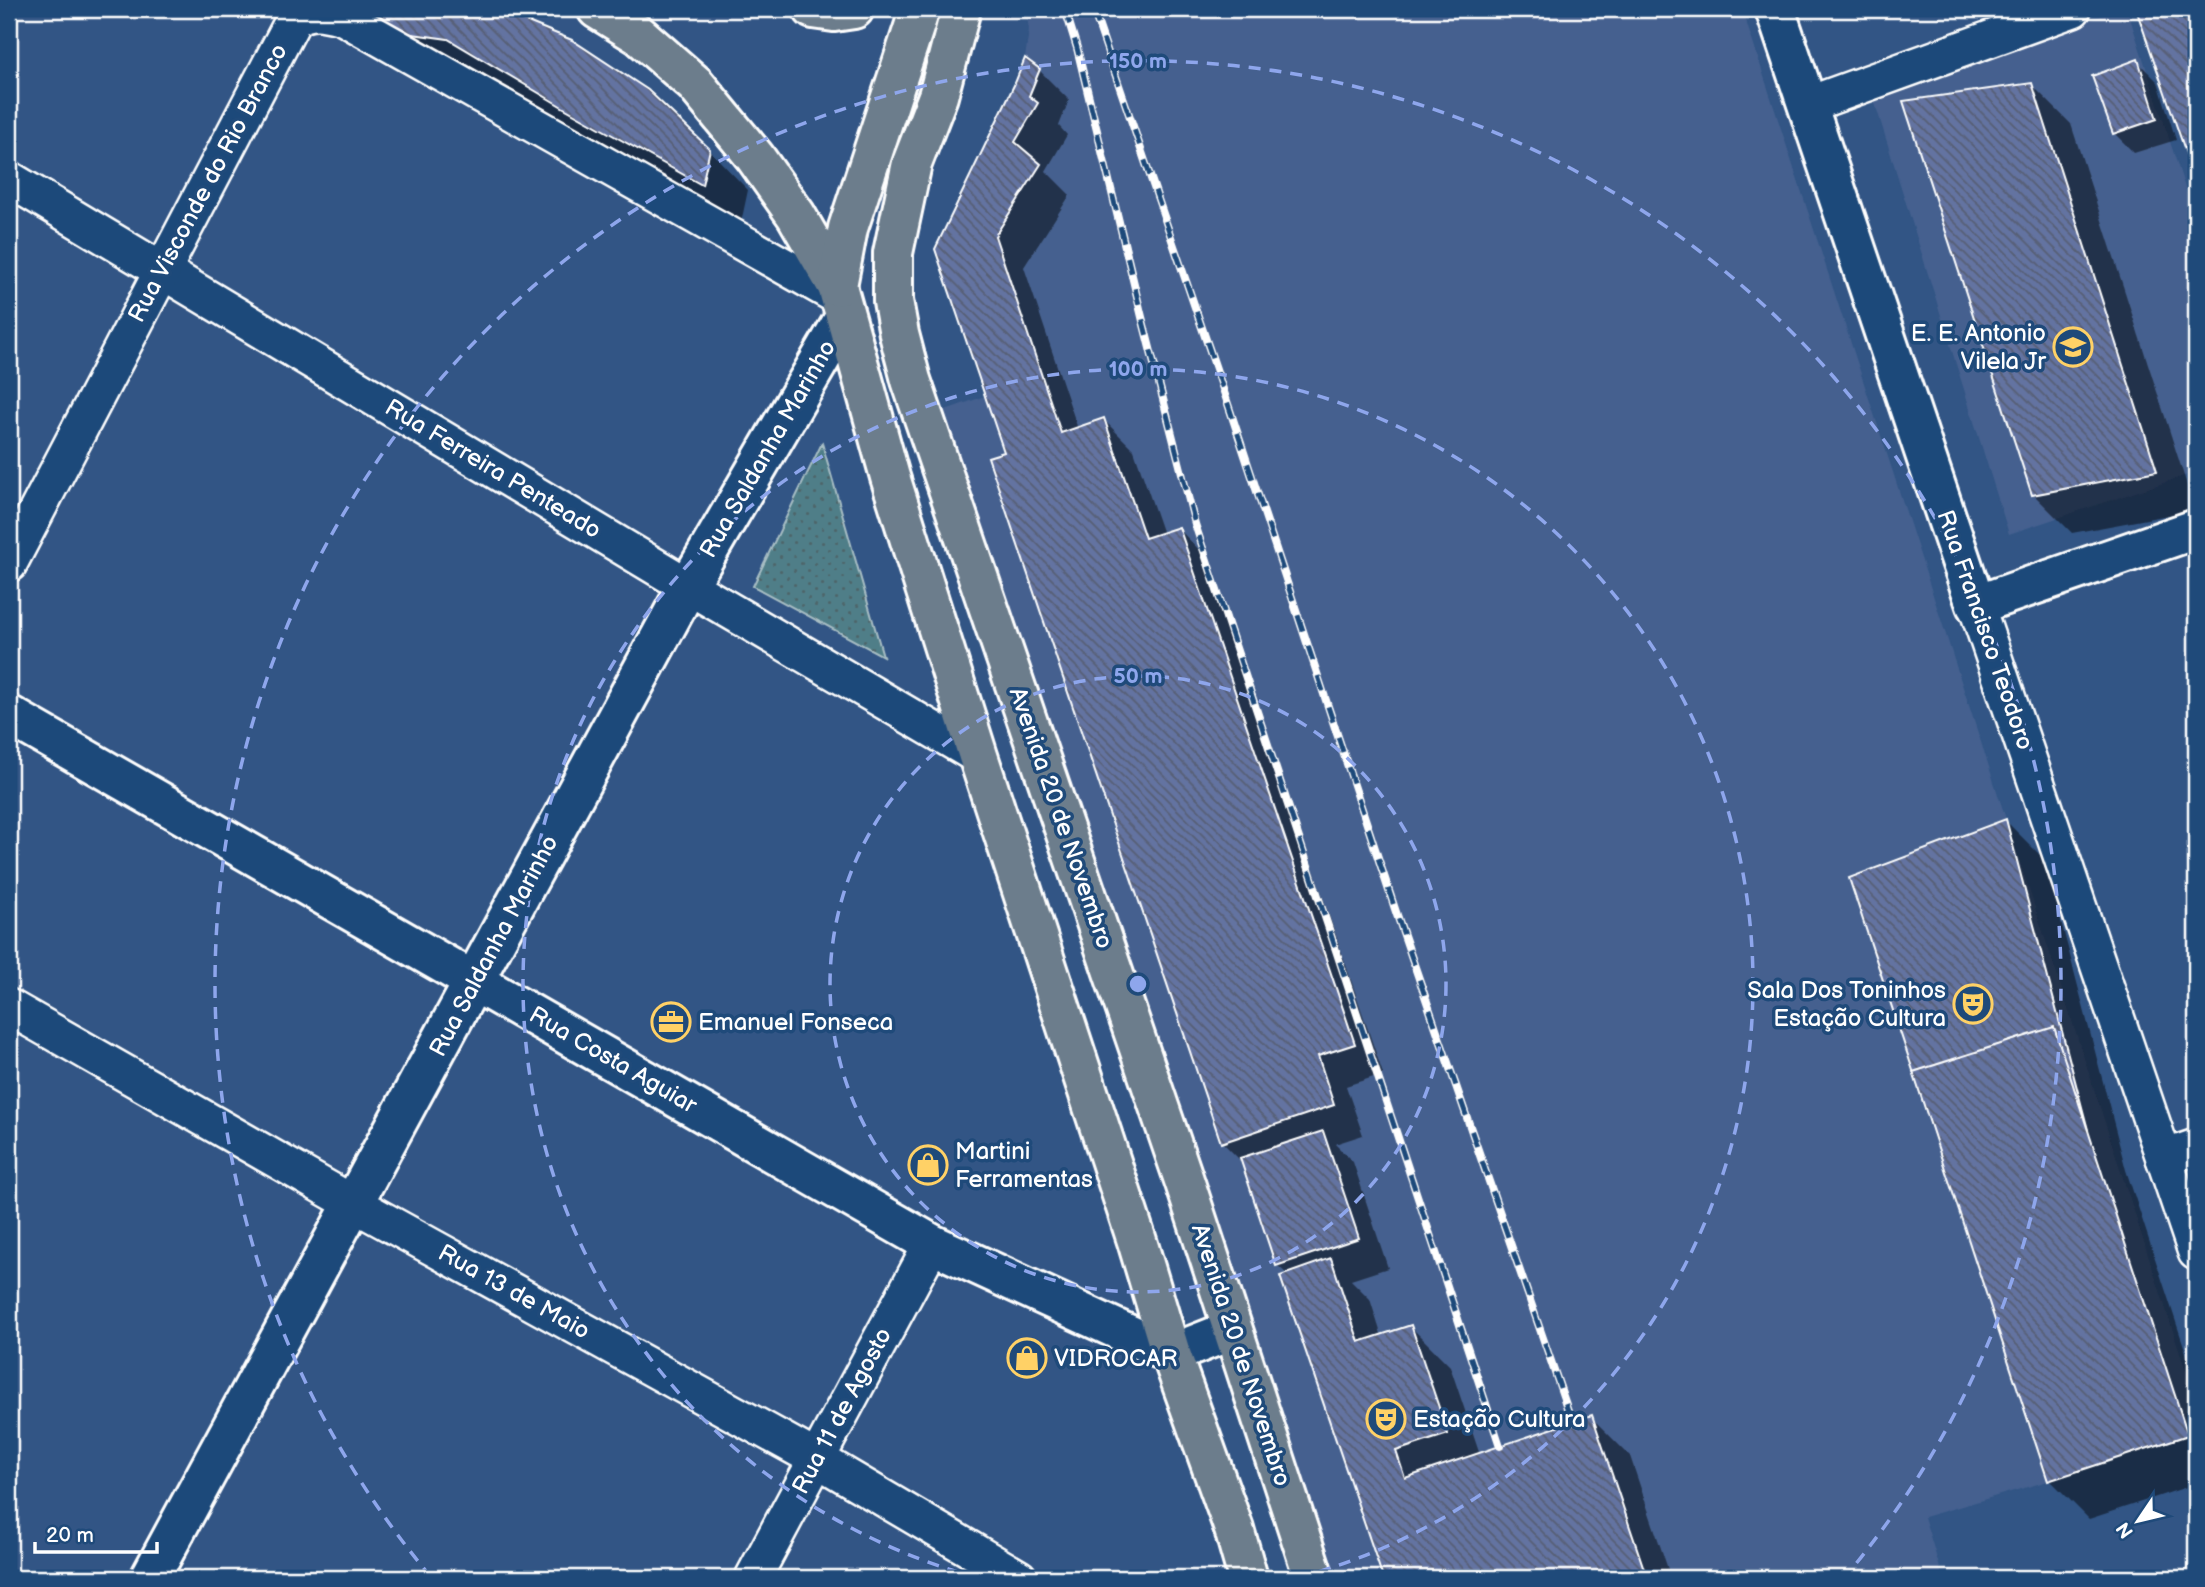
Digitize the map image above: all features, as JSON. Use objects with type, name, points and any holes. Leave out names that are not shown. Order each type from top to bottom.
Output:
[{"type":"main road","points":[[597,9],[639,35],[695,84],[755,157],[796,215],[841,300],[890,477],[978,756],[1137,1241],[1171,1354],[1234,1529],[1248,1578]]},
{"type":"main road","points":[[813,9],[834,12],[853,9]]},
{"type":"main road","points":[[841,300],[848,228],[920,9]]},
{"type":"main road","name":"Avenida 20 de Novembro","points":[[961,9],[938,96],[912,163],[893,253],[894,301],[899,334],[911,380],[1185,1183],[1314,1578]]},
{"type":"street","name":"Rua Francisco Teodoro","points":[[1775,9],[2196,1252]]},
{"type":"street","points":[[1807,105],[2073,9]]},
{"type":"street","name":"Rua Visconde do Rio Branco","points":[[9,564],[294,19],[304,13],[319,10],[343,17],[841,300]]},
{"type":"street","name":"Rua Ferreira Penteado","points":[[9,179],[688,586],[978,756]]},
{"type":"street","name":"Rua Saldanha Marinho","points":[[150,1578],[841,300]]},
{"type":"street","points":[[1976,605],[2196,529]]},
{"type":"street","name":"Rua Costa Aguiar","points":[[9,715],[932,1244],[1171,1354]]},
{"type":"street","name":"Rua 13 de Maio","points":[[9,1007],[354,1204],[817,1459],[1019,1578]]},
{"type":"street","points":[[2164,1158],[2196,1147]]},
{"type":"street","name":"Rua 11 de Agosto","points":[[753,1578],[932,1244]]},
{"type":"street","points":[[1171,1354],[1232,1330]]},
{"type":"shaded area","points":[[1026,9],[1742,9],[2196,1402],[2196,1434],[1924,1517],[1943,1578],[1333,1578],[940,412],[985,396],[935,249],[1025,58],[1029,30]]},
{"type":"shaded area","name":"E. E. Antonio Vilela Jr","points":[[2127,9],[2196,222],[2196,472],[2009,534],[1873,97]]},
{"type":"green space","points":[[822,443],[883,656],[753,586]]},
{"type":"building","points":[[353,9],[496,9],[572,40],[648,90],[710,149],[702,185],[448,39],[405,33]]},
{"type":"building","points":[[2136,9],[2196,9],[2196,182]]},
{"type":"building","points":[[1025,58],[1040,69],[1029,96],[1038,103],[1015,142],[1041,164],[995,236],[1061,433],[1104,418],[1145,538],[1179,527],[1355,1044],[1318,1056],[1334,1105],[1221,1143],[988,457],[1004,452],[935,249]]},
{"type":"building","points":[[2138,59],[2157,119],[2113,134],[2092,76]]},
{"type":"building","points":[[2032,83],[2157,471],[2032,495],[1903,101]]},
{"type":"building","name":"Sala Dos Toninhos Estação Cultura","points":[[2006,819],[2088,1130],[1950,1182],[1849,878]]},
{"type":"building","points":[[2054,1027],[2188,1435],[2048,1481],[1913,1072]]},
{"type":"building","points":[[1323,1131],[1359,1238],[1276,1266],[1240,1158]]},
{"type":"building","name":"Estação Cultura","points":[[1331,1258],[1359,1342],[1411,1325],[1448,1434],[1396,1451],[1405,1478],[1592,1415],[1647,1578],[1383,1578],[1280,1276]]},
{"type":"railway","points":[[1065,9],[1195,524],[1500,1446]]},
{"type":"railway","points":[[1093,9],[1225,395],[1396,912],[1572,1422]]},
{"type":"place","name":"E. E. Antonio Vilela Jr","points":[[2073,347]]},
{"type":"place","name":"Sala Dos Toninhos Estação Cultura","points":[[1973,1004]]},
{"type":"place","name":"Emanuel Fonseca","points":[[671,1022]]},
{"type":"place","name":"Martini Ferramentas","points":[[928,1165]]},
{"type":"place","name":"VIDROCAR","points":[[1027,1358]]},
{"type":"place","name":"Estação Cultura","points":[[1386,1419]]}]
